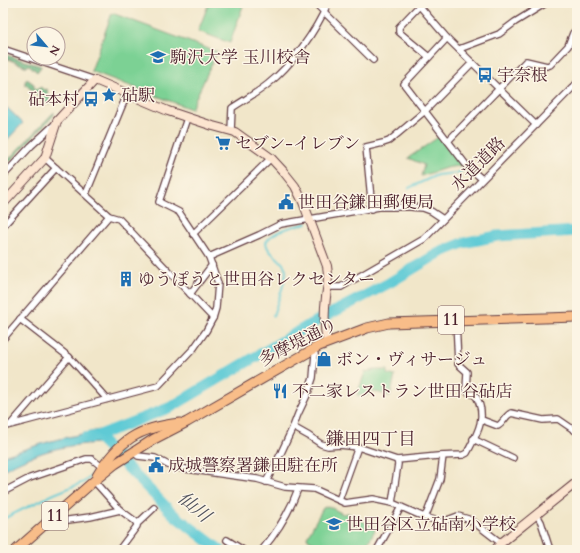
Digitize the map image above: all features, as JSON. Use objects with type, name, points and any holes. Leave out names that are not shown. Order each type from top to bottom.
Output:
[{"type":"main road","name":"多摩堤通り","points":[[16,550],[115,464],[154,439],[187,422],[312,350],[327,339],[389,323],[577,317]]},
{"type":"main road","name":"多摩堤通り","points":[[94,481],[107,459],[120,445],[130,438],[156,427],[187,422]]},
{"type":"street","points":[[315,3],[373,60]]},
{"type":"street","points":[[231,131],[232,108],[269,84],[287,65],[304,44],[328,3]]},
{"type":"street","points":[[459,49],[499,34],[515,22],[546,3]]},
{"type":"street","points":[[429,56],[399,32],[399,27],[420,4],[447,38],[536,125]]},
{"type":"street","points":[[448,141],[526,61],[547,66],[550,65],[568,46],[573,33],[577,29]]},
{"type":"street","points":[[447,38],[404,84],[467,166],[482,179]]},
{"type":"street","points":[[3,49],[95,80],[187,118],[236,132],[271,158],[283,170],[295,186],[303,202],[327,266],[329,277],[326,297],[325,324],[327,339]]},
{"type":"street","points":[[372,209],[366,147],[389,141],[425,111],[472,63]]},
{"type":"street","points":[[3,176],[95,80]]},
{"type":"street","name":"水道道路","points":[[328,287],[341,287],[424,239],[577,83]]},
{"type":"street","points":[[86,194],[128,94]]},
{"type":"street","points":[[3,427],[158,386],[194,348],[206,331],[213,318],[216,308],[218,283],[212,265],[209,257],[179,212],[159,202],[187,118]]},
{"type":"street","points":[[3,204],[45,158],[57,121]]},
{"type":"street","points":[[45,158],[109,216],[119,219],[213,318]]},
{"type":"street","points":[[193,234],[271,158]]},
{"type":"street","points":[[3,241],[4,226],[56,168]]},
{"type":"street","points":[[209,257],[280,224],[379,207],[423,208],[431,211],[443,219]]},
{"type":"street","points":[[3,339],[109,216]]},
{"type":"street","points":[[190,294],[212,265]]},
{"type":"street","points":[[20,319],[69,357],[107,399]]},
{"type":"street","points":[[293,427],[321,444],[328,446],[340,445],[358,447],[397,460],[463,455],[467,453],[482,420],[482,410],[478,400],[472,393],[466,391],[467,372],[458,364],[456,320]]},
{"type":"street","points":[[266,482],[308,393],[313,378],[315,354],[312,350]]},
{"type":"street","points":[[11,424],[69,357]]},
{"type":"street","points":[[482,420],[498,426],[502,424],[507,415],[511,413],[543,420],[558,419],[577,432]]},
{"type":"street","points":[[473,439],[513,458]]},
{"type":"street","points":[[339,500],[358,447]]},
{"type":"street","points":[[131,454],[155,458],[172,467],[256,479],[285,487],[314,490],[345,503],[373,500],[392,503],[424,518],[442,522],[458,516],[468,519],[501,543]]},
{"type":"street","points":[[424,518],[440,479],[443,456]]},
{"type":"street","points":[[3,492],[30,478],[81,460],[90,459],[102,467]]},
{"type":"street","points":[[392,503],[398,464],[397,460]]},
{"type":"street","points":[[94,481],[120,510],[137,524]]},
{"type":"street","points":[[495,550],[501,543],[577,482]]},
{"type":"street","points":[[262,550],[269,542],[291,506],[298,489]]},
{"type":"street","points":[[377,550],[401,507]]},
{"type":"street","points":[[119,550],[137,524],[154,508]]},
{"type":"street","points":[[51,520],[54,522],[90,517],[120,510]]},
{"type":"street","points":[[537,515],[541,522],[550,550]]},
{"type":"street","points":[[227,540],[243,550]]},
{"type":"green space","points":[[209,3],[244,3],[230,43],[198,31]]},
{"type":"green space","points":[[112,13],[217,52],[191,109],[91,71]]},
{"type":"green space","points":[[3,54],[26,61],[26,66],[28,66],[27,67],[3,57]]},
{"type":"green space","points":[[30,66],[41,66],[37,72]]},
{"type":"green space","points":[[27,79],[34,84],[34,88],[38,89],[41,87],[44,90],[47,89],[50,101],[48,105],[25,84]]},
{"type":"green space","points":[[54,112],[54,115],[3,169],[3,165]]},
{"type":"green space","points":[[440,136],[463,165],[446,168],[421,176],[424,165],[408,158]]},
{"type":"green space","points":[[374,370],[388,370],[387,374],[395,376],[390,396],[372,391],[366,395],[357,395],[365,372]]},
{"type":"green space","points":[[328,506],[343,514],[348,513],[375,528],[364,550],[327,550],[308,539],[307,537],[323,508]]},
{"type":"water","points":[[3,104],[23,123],[3,144]]},
{"type":"water","points":[[99,430],[100,443],[50,450],[27,458],[3,470],[3,456],[51,441]]},
{"type":"waterway","points":[[409,188],[437,175],[457,173],[467,168]]},
{"type":"waterway","points":[[273,316],[283,286],[286,270],[282,262],[269,250],[266,242],[274,234],[280,231],[307,223]]},
{"type":"waterway","points":[[85,438],[97,436],[171,407],[311,324],[389,283],[439,253],[463,243],[497,236],[577,231]]},
{"type":"waterway","name":"仙川","points":[[97,436],[174,515],[220,550]]},
{"type":"waterway","points":[[3,519],[54,494],[84,482],[95,473]]},
{"type":"place","name":"駒沢大学 玉川校舎","points":[[158,57]]},
{"type":"place","name":"宇奈根","points":[[485,75]]},
{"type":"place","name":"砧駅","points":[[109,95]]},
{"type":"place","name":"砧本村","points":[[91,99]]},
{"type":"place","name":"セブン-イレブン","points":[[223,143]]},
{"type":"place","name":"世田谷鎌田郵便局","points":[[286,202]]},
{"type":"place","name":"ゆうぽうと世田谷レクセンター","points":[[126,279]]},
{"type":"place","name":"ボン・ヴィサージュ","points":[[324,359]]},
{"type":"place","name":"不二家レストラン世田谷砧店","points":[[280,391]]},
{"type":"place","name":"成城警察署鎌田駐在所","points":[[156,465]]},
{"type":"place","name":"世田谷区立砧南小学校","points":[[334,524]]},
{"type":"district","name":"鎌田四丁目","points":[[371,439]]}]
